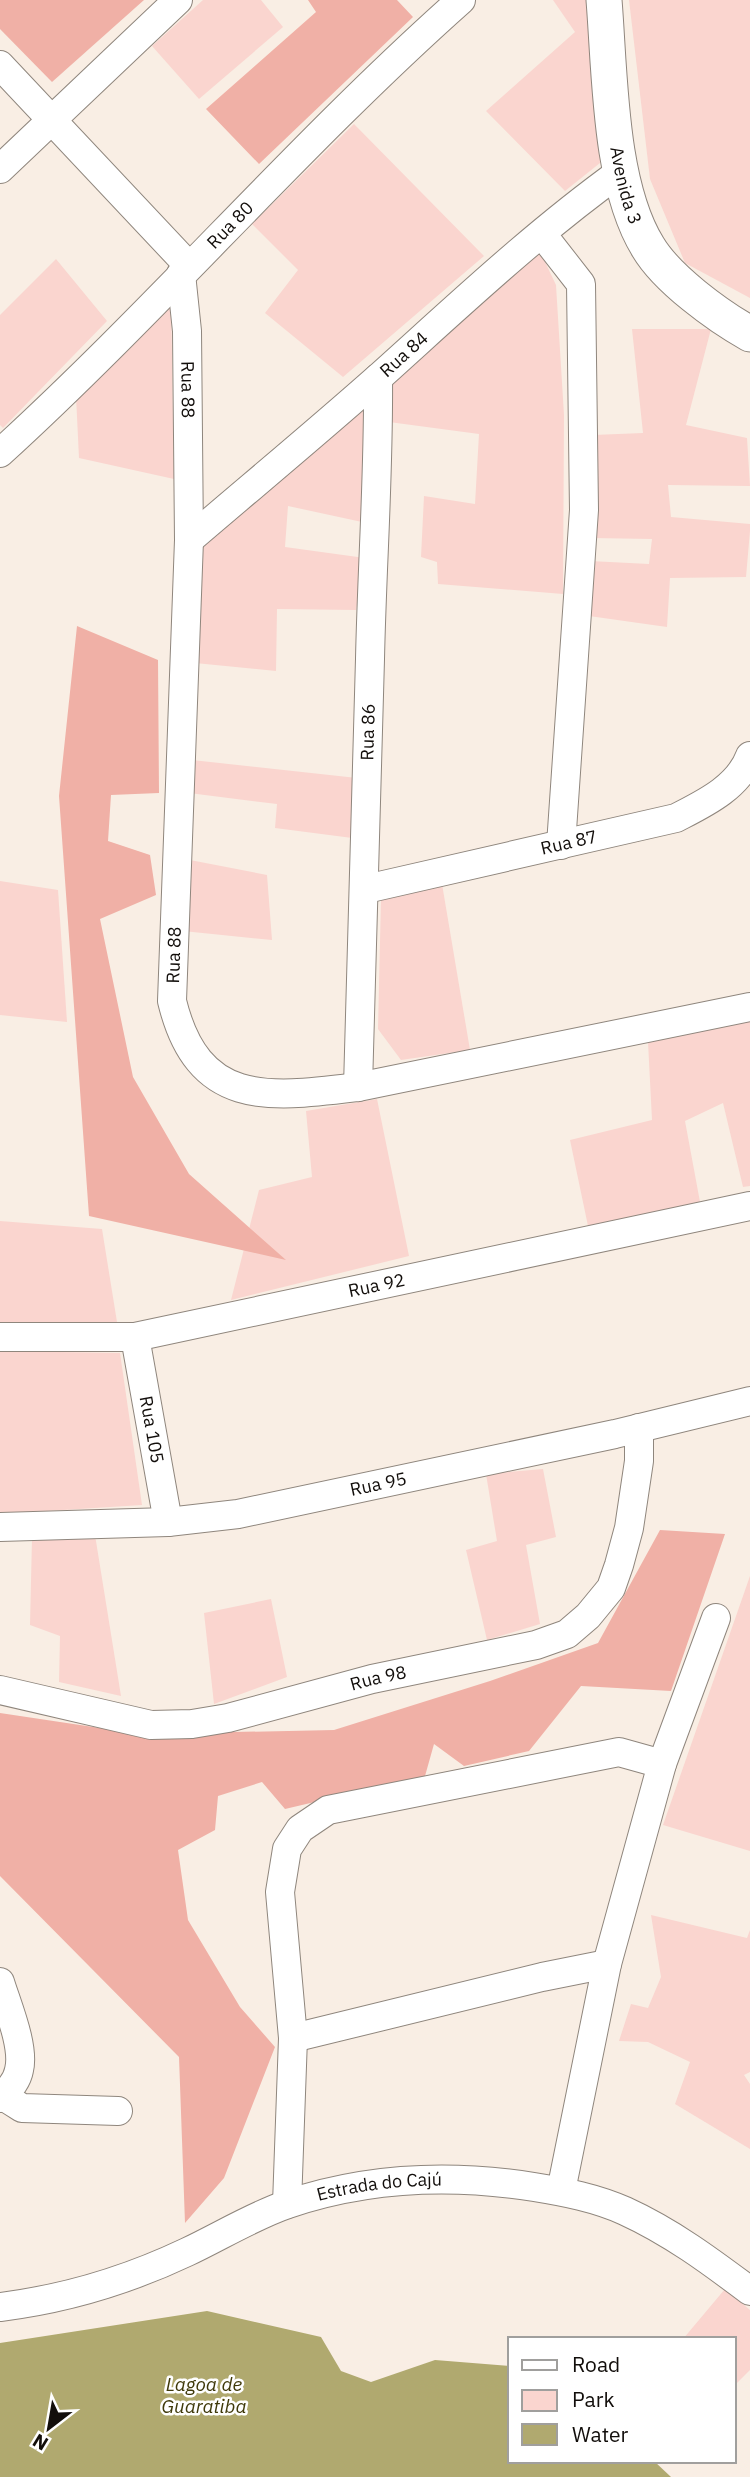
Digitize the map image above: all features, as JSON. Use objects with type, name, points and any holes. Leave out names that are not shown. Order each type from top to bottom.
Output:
[{"type":"main road","name":"Avenida 3","points":[[604,0],[620,172],[632,212],[648,248],[677,280],[744,331]]},
{"type":"street","points":[[0,169],[178,0]]},
{"type":"street","name":"Rua 80","points":[[0,453],[90,369],[408,47],[461,0]]},
{"type":"street","points":[[0,65],[185,270]]},
{"type":"street","name":"Rua 84","points":[[189,540],[480,285],[620,172]]},
{"type":"street","points":[[541,234],[581,284],[584,510],[561,845]]},
{"type":"street","name":"Rua 88","points":[[185,270],[189,540],[172,1000],[179,1029],[194,1055],[214,1076],[239,1089],[281,1094],[358,1087],[750,1007]]},
{"type":"street","name":"Rua 86","points":[[358,1087],[366,889],[370,658],[378,435],[377,378]]},
{"type":"street","name":"Rua 87","points":[[366,889],[676,818],[726,789],[750,756]]},
{"type":"street","name":"Rua 92","points":[[0,1337],[135,1337],[750,1206]]},
{"type":"street","name":"Rua 105","points":[[135,1337],[168,1522]]},
{"type":"street","name":"Rua 95","points":[[0,1527],[168,1522],[238,1514],[639,1428],[750,1401]]},
{"type":"street","name":"Rua 98","points":[[0,1690],[151,1725],[192,1724],[228,1718],[372,1679],[536,1645],[567,1634],[588,1616],[611,1588],[629,1528],[639,1461],[639,1428]]},
{"type":"street","points":[[561,2191],[607,1965],[662,1764],[716,1618]]},
{"type":"street","points":[[286,2204],[293,2038],[280,1892],[287,1849],[300,1829],[328,1810],[619,1752],[662,1764]]},
{"type":"street","points":[[293,2038],[542,1977],[607,1965]]},
{"type":"street","points":[[0,1982],[19,2049],[19,2070],[2,2097],[22,2108],[118,2111]]},
{"type":"street","name":"Estrada do Cajú","points":[[0,2307],[97,2288],[184,2254],[286,2204],[368,2185],[407,2179],[448,2178],[512,2183],[593,2198],[625,2211],[689,2246],[750,2291]]},
{"type":"green space","points":[[203,0],[261,0],[283,27],[199,99],[152,46]]},
{"type":"green space","points":[[553,0],[595,0],[610,155],[565,191],[486,111],[575,32]]},
{"type":"green space","points":[[629,0],[750,0],[750,298],[685,263],[650,179]]},
{"type":"green space","points":[[354,124],[484,256],[343,377],[265,313],[298,270],[252,224]]},
{"type":"green space","points":[[539,249],[556,285],[564,415],[563,594],[438,584],[437,562],[421,557],[424,496],[475,504],[479,434],[389,422],[389,382]]},
{"type":"green space","points":[[56,259],[107,321],[3,428],[0,425],[0,315]]},
{"type":"green space","points":[[171,297],[174,479],[79,458],[76,396]]},
{"type":"green space","points":[[632,329],[711,329],[686,425],[747,438],[750,486],[668,485],[671,517],[750,524],[750,531],[746,577],[670,578],[667,627],[589,616],[590,561],[649,564],[652,539],[591,538],[593,435],[643,433]]},
{"type":"green space","points":[[364,407],[362,522],[288,506],[285,547],[365,558],[356,610],[277,609],[276,671],[195,663],[198,541]]},
{"type":"green space","points":[[192,760],[357,778],[360,839],[275,828],[277,804],[189,793]]},
{"type":"green space","points":[[190,860],[267,875],[272,940],[183,931]]},
{"type":"green space","points":[[441,878],[470,1050],[401,1060],[378,1029],[381,898]]},
{"type":"green space","points":[[0,881],[58,890],[67,1022],[0,1015]]},
{"type":"green space","points":[[750,1021],[750,1186],[743,1187],[723,1103],[685,1121],[700,1202],[588,1226],[570,1140],[652,1120],[648,1042]]},
{"type":"green space","points":[[377,1099],[409,1256],[231,1300],[259,1190],[312,1177],[306,1111]]},
{"type":"green space","points":[[0,1221],[102,1229],[117,1322],[0,1324]]},
{"type":"green space","points":[[0,1351],[120,1353],[142,1505],[0,1514]]},
{"type":"green space","points":[[543,1469],[556,1537],[526,1545],[540,1624],[487,1640],[466,1550],[497,1541],[486,1474]]},
{"type":"green space","points":[[95,1535],[121,1696],[59,1682],[60,1636],[30,1625],[32,1538]]},
{"type":"green space","points":[[750,1576],[750,1851],[663,1825]]},
{"type":"green space","points":[[271,1599],[287,1677],[214,1704],[204,1613]]},
{"type":"green space","points":[[651,1915],[747,1938],[750,1930],[750,2072],[744,2075],[750,2084],[750,2149],[675,2104],[690,2062],[648,2042],[619,2041],[631,2004],[648,2008],[661,1977]]},
{"type":"green space","points":[[725,2289],[750,2310],[750,2370],[736,2384],[736,2337],[685,2337]]},
{"type":"shaded area","points":[[0,0],[144,0],[52,82],[0,29]]},
{"type":"shaded area","points":[[308,0],[397,0],[413,17],[259,164],[206,109],[316,12]]},
{"type":"shaded area","points":[[77,626],[158,660],[159,793],[111,795],[108,841],[150,855],[156,895],[100,919],[133,1077],[189,1174],[286,1260],[89,1216],[59,796]]},
{"type":"shaded area","points":[[660,1530],[725,1534],[671,1691],[581,1686],[529,1751],[464,1766],[434,1744],[425,1776],[285,1809],[262,1782],[218,1796],[215,1830],[178,1850],[188,1920],[240,2007],[275,2047],[224,2178],[185,2223],[179,2057],[0,1876],[0,1713],[140,1734],[334,1730],[490,1681],[598,1643]]},
{"type":"water","name":"Lagoa de Guaratiba","points":[[207,2311],[321,2337],[341,2371],[371,2382],[435,2360],[508,2366],[508,2463],[656,2463],[671,2477],[0,2477],[0,2343]]}]
